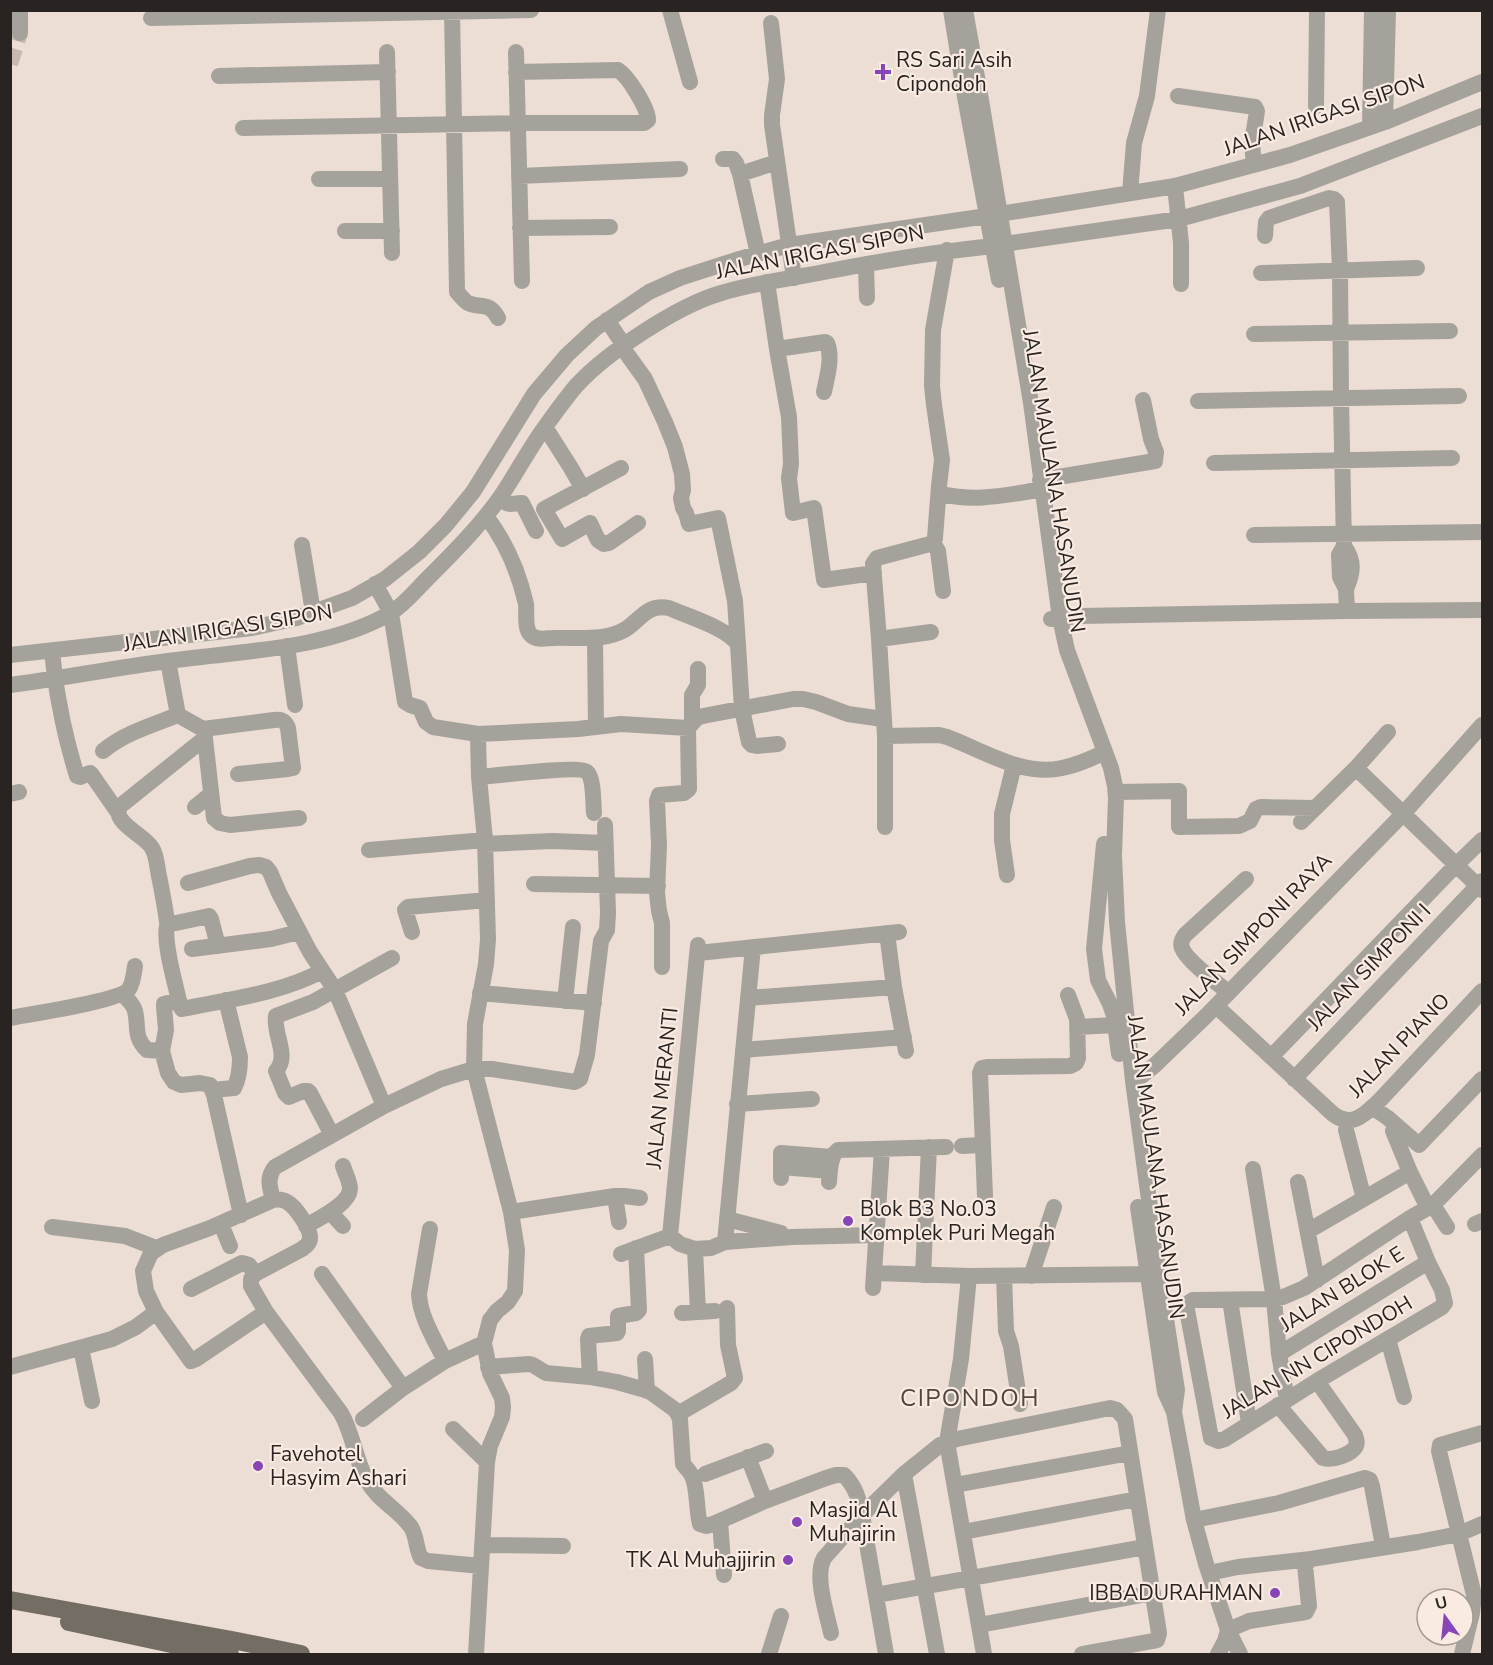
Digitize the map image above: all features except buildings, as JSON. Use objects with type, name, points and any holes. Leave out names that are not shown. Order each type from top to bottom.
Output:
[{"type":"main road","points":[[10,1600],[301,1654]]},
{"type":"main road","points":[[10,1612],[230,1654]]},
{"type":"street","points":[[20,10],[20,33]]},
{"type":"street","points":[[151,18],[531,10]]},
{"type":"street","points":[[670,10],[690,82]]},
{"type":"street","name":"JALAN MAULANA HASANUDIN","points":[[951,10],[966,60]]},
{"type":"street","name":"JALAN MAULANA HASANUDIN","points":[[965,10],[966,60],[1013,354],[1038,546],[1064,618],[1057,652],[1104,778],[1106,800],[1103,855],[1094,944],[1098,980],[1110,1004],[1109,1020],[1144,1204]]},
{"type":"street","points":[[1130,193],[1134,143],[1147,96],[1158,10]]},
{"type":"street","points":[[1316,106],[1317,10]]},
{"type":"street","points":[[1372,10],[1377,125]]},
{"type":"street","points":[[1377,125],[1388,10]]},
{"type":"street","points":[[452,11],[457,292],[468,303],[486,306],[498,318]]},
{"type":"street","points":[[771,23],[777,79],[772,115],[794,276]]},
{"type":"street","points":[[387,52],[392,254]]},
{"type":"street","points":[[516,52],[522,281]]},
{"type":"street","points":[[243,128],[644,123],[648,120],[649,116],[628,80],[618,70],[516,72]]},
{"type":"street","points":[[219,76],[388,72]]},
{"type":"street","name":"JALAN IRIGASI SIPON","points":[[10,685],[54,664],[297,618],[377,587],[419,552],[446,525],[473,492],[534,394],[567,355],[596,328],[609,322],[649,292],[680,278],[789,247],[990,217],[1130,193],[1175,188],[1290,155],[1377,125],[1482,82]]},
{"type":"street","points":[[1178,96],[1255,107],[1257,111],[1252,143],[1254,165]]},
{"type":"street","name":"JALAN IRIGASI SIPON","points":[[10,655],[54,664],[168,661],[287,646],[363,627],[399,607],[445,562],[486,516],[545,427],[577,385],[622,344],[692,304],[717,294],[794,276],[996,242],[1178,217],[1300,186],[1482,116]]},
{"type":"street","points":[[723,159],[733,159],[736,163],[758,254]]},
{"type":"street","points":[[740,174],[777,162]]},
{"type":"street","points":[[519,176],[680,169]]},
{"type":"street","points":[[319,180],[390,179]]},
{"type":"street","points":[[1175,188],[1181,243],[1181,284]]},
{"type":"street","points":[[1265,236],[1266,222],[1269,218],[1329,198],[1334,199],[1337,204],[1344,539],[1339,555],[1340,577],[1346,589],[1347,611]]},
{"type":"street","points":[[520,228],[610,227]]},
{"type":"street","points":[[345,231],[392,231]]},
{"type":"street","points":[[933,543],[936,535],[942,460],[933,405],[932,341],[952,250]]},
{"type":"street","points":[[866,264],[867,298]]},
{"type":"street","points":[[1261,273],[1417,268]]},
{"type":"street","points":[[767,282],[789,417],[791,464],[789,478],[793,513],[814,508],[824,580],[874,573]]},
{"type":"street","points":[[609,322],[627,354],[645,379],[675,447],[682,474],[681,498],[689,524],[718,518],[735,601],[742,709],[749,742],[757,746],[778,744]]},
{"type":"street","points":[[1254,334],[1450,331]]},
{"type":"street","points":[[777,349],[827,343],[829,360],[824,392]]},
{"type":"street","points":[[1198,401],[1459,396]]},
{"type":"street","points":[[939,493],[963,498],[999,496],[1155,461],[1156,452],[1143,400]]},
{"type":"street","points":[[545,427],[582,489]]},
{"type":"street","points":[[1214,463],[1452,458]]},
{"type":"street","points":[[621,468],[544,509],[562,539],[590,523],[598,540],[604,544],[609,543],[638,523]]},
{"type":"street","points":[[501,496],[505,503],[510,505],[522,503],[536,531]]},
{"type":"street","points":[[486,516],[516,571],[526,605],[528,630],[536,638],[595,638],[620,632],[652,608],[660,607],[669,608],[725,632],[735,639],[738,645]]},
{"type":"street","points":[[1254,535],[1344,539],[1482,532]]},
{"type":"street","points":[[885,827],[885,736],[873,562],[877,558],[933,543]]},
{"type":"street","points":[[933,543],[938,551],[943,591]]},
{"type":"street","points":[[302,545],[313,612]]},
{"type":"street","points":[[377,587],[391,611],[405,702],[420,708],[426,722],[433,727],[478,734],[621,724],[690,725],[703,716],[793,699],[816,702],[848,714],[883,719]]},
{"type":"street","points":[[1064,618],[1482,610]]},
{"type":"street","points":[[879,639],[931,632]]},
{"type":"street","points":[[595,638],[596,727]]},
{"type":"street","points":[[287,646],[296,705]]},
{"type":"street","points":[[168,661],[178,716],[204,733]]},
{"type":"street","points":[[54,664],[60,707],[67,734],[66,742],[78,777],[92,775],[132,831],[152,846],[168,923],[166,934],[182,1009],[280,988],[322,971]]},
{"type":"street","points":[[662,967],[657,797],[684,793],[689,789],[692,696],[698,686],[698,669]]},
{"type":"street","points":[[103,751],[126,735],[178,716]]},
{"type":"street","points":[[117,811],[204,733],[283,720],[288,728],[292,768],[238,774]]},
{"type":"street","name":"JALAN SIMPONI RAYA","points":[[1136,1080],[1155,1065],[1216,1006],[1403,814],[1482,725]]},
{"type":"street","points":[[1300,822],[1356,768],[1388,732]]},
{"type":"street","points":[[204,733],[214,818],[220,823],[230,825],[299,818]]},
{"type":"street","points":[[476,1654],[487,1462],[503,1407],[502,1398],[488,1367],[484,1343],[490,1320],[508,1302],[515,1291],[517,1250],[511,1212],[474,1069],[475,1024],[487,947],[485,842],[478,734]]},
{"type":"street","points":[[885,736],[939,735],[1014,765],[1052,770],[1097,756]]},
{"type":"street","name":"JALAN MAULANA HASANUDIN","points":[[1097,756],[1113,775],[1116,792],[1114,855],[1119,946],[1136,1080],[1144,1204],[1143,1275],[1174,1412],[1202,1518],[1209,1573],[1228,1630],[1240,1654]]},
{"type":"street","points":[[1007,875],[1002,840],[1002,814],[1014,765]]},
{"type":"street","points":[[1356,768],[1456,865],[1481,886]]},
{"type":"street","points":[[273,1200],[269,1180],[275,1167],[384,1106],[441,1079],[474,1069],[492,1069],[575,1082],[580,1079],[587,1055],[601,941],[607,930],[609,913],[604,843],[589,776],[582,769],[479,777]]},
{"type":"street","points":[[1116,792],[1179,791],[1179,827],[1239,826],[1250,821],[1256,809],[1261,807],[1315,808]]},
{"type":"street","points":[[195,807],[211,794]]},
{"type":"street","name":"JALAN SIMPONI I","points":[[1271,1057],[1482,840]]},
{"type":"street","points":[[369,850],[485,842],[604,843]]},
{"type":"street","points":[[188,883],[240,867],[259,865],[266,867],[299,932],[335,990],[384,1106]]},
{"type":"street","points":[[1228,992],[1190,958],[1181,946],[1181,941],[1185,934],[1246,879]]},
{"type":"street","points":[[534,884],[658,886]]},
{"type":"street","name":"JALAN SIMPONI I","points":[[1294,1079],[1481,886]]},
{"type":"street","points":[[412,932],[405,910],[408,907],[487,900]]},
{"type":"street","points":[[168,923],[209,916],[212,919],[218,946]]},
{"type":"street","points":[[565,1000],[573,927]]},
{"type":"street","points":[[192,949],[271,939],[299,932]]},
{"type":"street","points":[[725,1242],[737,1104],[753,947],[893,932],[894,987],[905,1044],[743,1050]]},
{"type":"street","points":[[1094,944],[1099,955],[1107,960],[1116,956],[1119,946]]},
{"type":"street","name":"JALAN MERANTI","points":[[670,1236],[698,949],[753,947]]},
{"type":"street","points":[[332,1135],[308,1091],[289,1097],[285,1093],[276,1071],[280,1067],[282,1058],[275,1019],[278,1014],[313,1002],[392,958]]},
{"type":"street","points":[[10,1018],[95,1002],[123,994],[129,989],[135,966]]},
{"type":"street","points":[[1098,980],[1103,970],[1109,967],[1117,970],[1123,980]]},
{"type":"street","points":[[748,998],[894,987]]},
{"type":"street","name":"JALAN PIANO","points":[[1345,1125],[1362,1116],[1372,1107],[1482,991]]},
{"type":"street","points":[[480,993],[594,1004]]},
{"type":"street","points":[[123,994],[135,1009],[136,1028],[141,1044],[147,1050],[162,1051]]},
{"type":"street","points":[[985,1196],[980,1073],[982,1068],[1076,1063],[1082,1023],[1068,995]]},
{"type":"street","points":[[179,1000],[164,1004],[166,1030],[162,1051],[168,1073],[174,1082],[210,1085],[241,1215]]},
{"type":"street","points":[[212,1090],[234,1088],[239,1071],[240,1057],[226,1000]]},
{"type":"street","points":[[1216,1006],[1345,1125],[1364,1199]]},
{"type":"street","points":[[1082,1023],[1109,1020]]},
{"type":"street","points":[[1372,1107],[1419,1146],[1482,1079]]},
{"type":"street","points":[[737,1104],[812,1099]]},
{"type":"street","points":[[1393,1131],[1410,1172],[1431,1207],[1447,1227]]},
{"type":"street","points":[[781,1173],[831,1170],[835,1152],[843,1149],[983,1145]]},
{"type":"street","points":[[923,1275],[946,1147]]},
{"type":"street","points":[[882,1149],[873,1280],[923,1275],[1143,1275]]},
{"type":"street","points":[[1171,1391],[1200,1385],[1187,1304],[1193,1300],[1274,1299],[1294,1292],[1317,1280],[1410,1218],[1431,1207],[1482,1155]]},
{"type":"street","points":[[306,1226],[346,1200],[350,1192],[343,1166]]},
{"type":"street","points":[[1253,1169],[1274,1299],[1283,1402],[1323,1458],[1331,1460],[1346,1454],[1356,1446],[1357,1442],[1355,1435],[1317,1381]]},
{"type":"street","points":[[1308,1232],[1410,1172]]},
{"type":"street","points":[[1298,1182],[1317,1280]]},
{"type":"street","points":[[511,1212],[615,1196],[640,1198]]},
{"type":"street","points":[[615,1196],[619,1222]]},
{"type":"street","points":[[266,1312],[192,1361],[156,1312],[146,1291],[143,1271],[151,1253],[156,1248],[220,1224],[273,1200],[280,1199],[288,1202],[311,1236],[308,1245],[255,1274],[251,1279],[251,1286],[266,1312],[341,1413],[350,1431],[360,1467],[367,1481],[378,1497],[410,1526],[421,1558],[428,1561],[481,1566]]},
{"type":"street","points":[[1031,1276],[1054,1207]]},
{"type":"street","points":[[330,1212],[343,1226]]},
{"type":"street","points":[[727,1218],[792,1237]]},
{"type":"street","points":[[1410,1218],[1428,1262]]},
{"type":"street","points":[[220,1224],[230,1246]]},
{"type":"street","points":[[52,1227],[125,1236],[156,1248]]},
{"type":"street","points":[[430,1229],[419,1300],[445,1361]]},
{"type":"street","points":[[590,1377],[589,1336],[617,1333],[618,1316],[636,1313],[639,1310],[628,1251],[670,1236],[680,1244],[695,1249],[711,1248],[725,1242],[792,1237],[876,1236]]},
{"type":"street","points":[[678,1414],[731,1383],[735,1378],[728,1345],[705,1311],[695,1249]]},
{"type":"street","name":"JALAN NN CIPONDOH","points":[[1200,1385],[1211,1438],[1221,1441],[1442,1307],[1445,1303],[1442,1290],[1428,1262]]},
{"type":"street","name":"JALAN BLOK E","points":[[1279,1354],[1428,1262]]},
{"type":"street","points":[[191,1289],[242,1263],[249,1265],[255,1274]]},
{"type":"street","points":[[322,1274],[403,1388]]},
{"type":"street","points":[[969,1276],[960,1370],[947,1442],[984,1654]]},
{"type":"street","points":[[1004,1276],[1006,1331],[1011,1346],[1020,1404]]},
{"type":"street","points":[[1230,1300],[1249,1423]]},
{"type":"street","points":[[10,1367],[119,1336],[156,1312]]},
{"type":"street","points":[[1388,1339],[1404,1397]]},
{"type":"street","points":[[363,1419],[403,1388],[445,1361],[484,1343]]},
{"type":"street","points":[[81,1348],[92,1401]]},
{"type":"street","points":[[645,1359],[647,1391]]},
{"type":"street","points":[[488,1367],[529,1364],[546,1373],[590,1377],[649,1391],[678,1414],[682,1464],[693,1479],[700,1524],[706,1526],[826,1478],[844,1475],[857,1495],[862,1515],[886,1654]]},
{"type":"street","points":[[831,1633],[820,1579],[821,1564],[824,1558],[862,1515],[927,1454],[947,1442],[1110,1408],[1117,1410],[1125,1419],[1159,1633],[1157,1640],[1148,1643],[1082,1654]]},
{"type":"street","points":[[453,1429],[487,1462]]},
{"type":"street","points":[[1462,1654],[1477,1613],[1473,1587],[1439,1451],[1440,1445],[1444,1443],[1482,1433]]},
{"type":"street","points":[[705,1474],[765,1450]]},
{"type":"street","points":[[955,1485],[1130,1453]]},
{"type":"street","points":[[748,1457],[765,1501]]},
{"type":"street","points":[[904,1474],[937,1654]]},
{"type":"street","points":[[1202,1518],[1279,1503],[1365,1478],[1370,1480],[1372,1486],[1383,1546]]},
{"type":"street","points":[[963,1532],[1137,1499]]},
{"type":"street","points":[[720,1521],[724,1575]]},
{"type":"street","points":[[1209,1573],[1418,1542],[1459,1534],[1482,1524]]},
{"type":"street","points":[[482,1545],[562,1546]]},
{"type":"street","points":[[876,1595],[1145,1546]]},
{"type":"street","points":[[1218,1654],[1228,1630],[1249,1621],[1306,1612],[1309,1606],[1305,1565],[1311,1558]]},
{"type":"street","points":[[979,1625],[1153,1593]]},
{"type":"street","points":[[769,1654],[781,1616]]},
{"type":"tunnel","points":[[10,64],[20,33]]},
{"type":"place","name":"RS Sari Asih Cipondoh","points":[[883,72]]},
{"type":"place","name":"Blok B3 No.03 Komplek Puri Megah","points":[[848,1221]]},
{"type":"place","name":"Favehotel Hasyim Ashari","points":[[258,1466]]},
{"type":"place","name":"Masjid Al Muhajirin","points":[[797,1522]]},
{"type":"place","name":"TK Al Muhajjirin","points":[[788,1560]]},
{"type":"place","name":"IBBADURAHMAN","points":[[1275,1593]]},
{"type":"district","name":"CIPONDOH","points":[[970,1398]]}]
